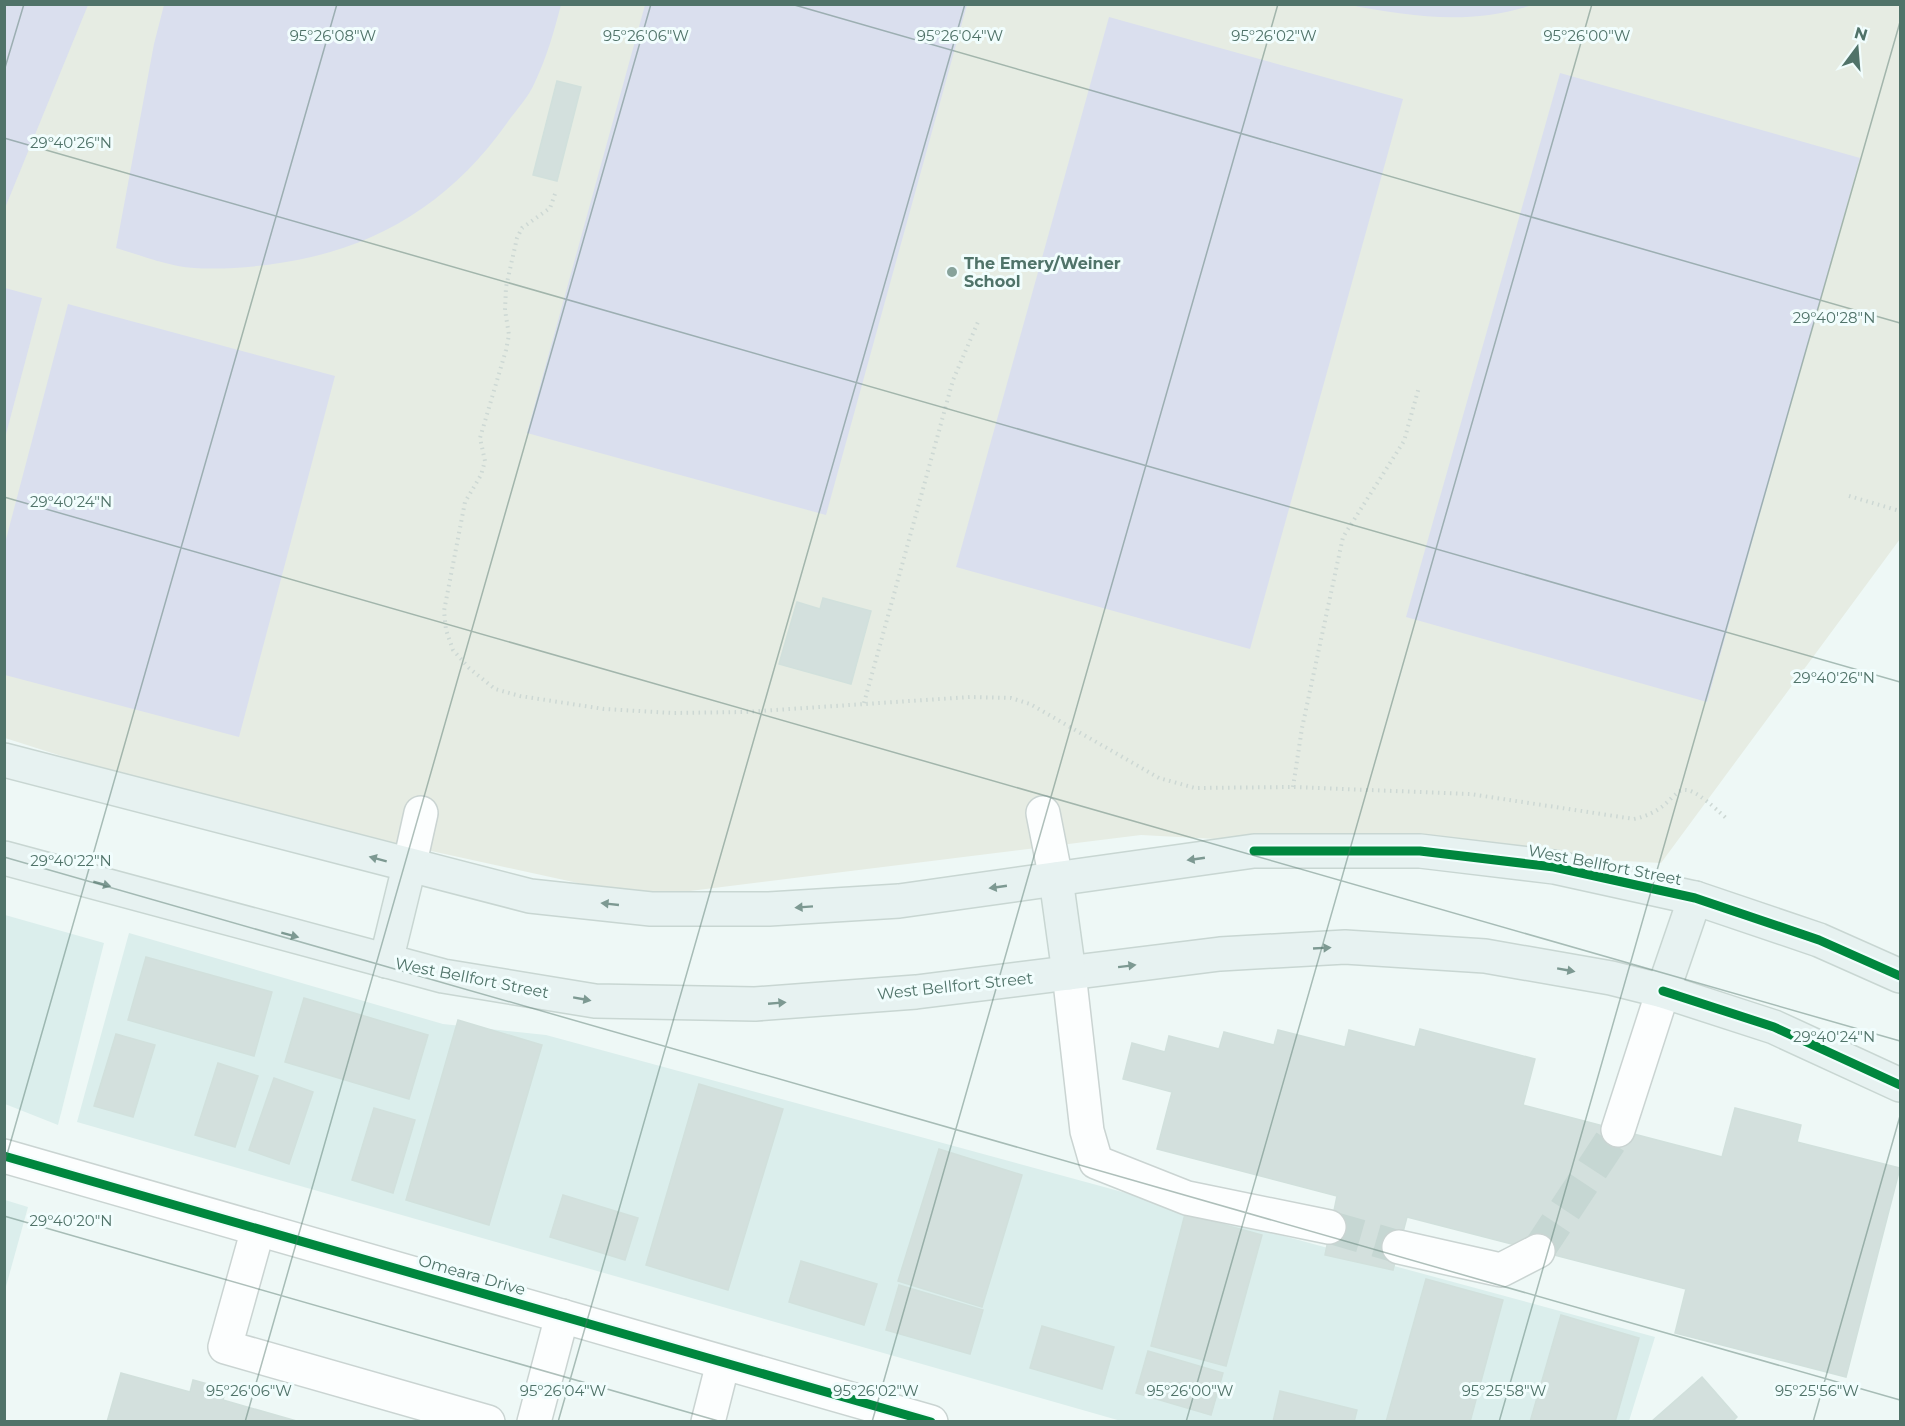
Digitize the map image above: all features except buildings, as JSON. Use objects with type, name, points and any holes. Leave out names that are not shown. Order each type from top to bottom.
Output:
[{"type":"main road","name":"West Bellfort Street","points":[[4,760],[409,867],[530,896],[651,909],[769,909],[899,901],[1254,851],[1420,851],[1554,867],[1695,898],[1820,940],[1900,976]]},
{"type":"main road","name":"West Bellfort Street","points":[[4,858],[443,976],[595,1001],[755,1005],[916,992],[1220,954],[1345,947],[1485,956],[1611,978],[1663,991],[1774,1027],[1900,1085]]},
{"type":"main road","points":[[386,961],[409,867]]},
{"type":"main road","points":[[1056,879],[1069,973]]},
{"type":"main road","points":[[1663,991],[1695,898]]},
{"type":"street","points":[[409,867],[421,813]]},
{"type":"street","points":[[1043,813],[1056,879]]},
{"type":"street","points":[[1069,973],[1087,1131],[1096,1162],[1187,1197],[1329,1227]]},
{"type":"street","points":[[1618,1130],[1663,991]]},
{"type":"street","name":"Omeara Drive","points":[[4,1156],[931,1422]]},
{"type":"street","points":[[258,1229],[225,1347],[488,1422]]},
{"type":"street","points":[[1400,1247],[1501,1270],[1538,1251]]},
{"type":"street","points":[[534,1422],[562,1316]]},
{"type":"street","points":[[708,1422],[723,1362]]},
{"type":"path","points":[[555,194],[549,208],[522,228],[517,238],[506,287],[505,310],[509,335],[480,438],[485,461],[481,475],[465,502],[444,611],[446,630],[453,650],[469,668],[495,689],[520,696],[604,709],[674,713],[810,710],[864,703],[970,697],[1011,698],[1030,704],[1159,778],[1195,788],[1293,787],[1470,794],[1634,819],[1647,816],[1680,790],[1689,788],[1701,795],[1727,819]]},
{"type":"path","points":[[864,703],[953,380],[978,321]]},
{"type":"path","points":[[1293,787],[1302,728],[1343,537],[1404,441],[1419,387]]},
{"type":"path","points":[[1849,496],[1900,511]]},
{"type":"shaded area","points":[[164,4],[561,5],[547,54],[529,93],[484,152],[460,178],[434,200],[375,235],[343,248],[309,258],[273,264],[212,269],[188,268],[116,248],[154,44]]},
{"type":"shaded area","points":[[1532,4],[1509,11],[1464,17],[1419,16],[1350,5]]},
{"type":"shaded area","points":[[4,5],[88,5],[5,208]]},
{"type":"shaded area","name":"The Emery/Weiner School","points":[[5,5],[1900,5],[1900,539],[1661,863],[1141,835],[642,897],[203,801],[5,738]]},
{"type":"shaded area","points":[[645,5],[967,5],[826,515],[527,433]]},
{"type":"shaded area","points":[[1109,17],[1403,99],[1250,649],[956,567]]},
{"type":"shaded area","points":[[1560,73],[1860,158],[1707,702],[1406,617]]},
{"type":"shaded area","points":[[4,288],[42,298],[5,438]]},
{"type":"shaded area","points":[[68,304],[335,376],[239,737],[5,675],[5,543]]},
{"type":"shaded area","points":[[5,915],[104,943],[58,1125],[5,1104]]},
{"type":"shaded area","points":[[129,933],[443,1024],[546,1035],[1655,1337],[1629,1421],[1121,1421],[77,1122]]},
{"type":"shaded area","points":[[4,1200],[28,1207],[5,1290]]},
{"type":"tunnel","points":[[1538,1251],[1618,1130]]},
{"type":"tunnel","points":[[1329,1227],[1399,1247]]},
{"type":"cycle path","points":[[1254,851],[1420,851],[1554,867],[1695,898],[1819,940],[1900,976]]},
{"type":"cycle path","points":[[1663,991],[1774,1027],[1900,1085]]},
{"type":"cycle path","points":[[4,1156],[931,1422]]},
{"type":"place","name":"The Emery/Weiner School","points":[[952,272]]}]
